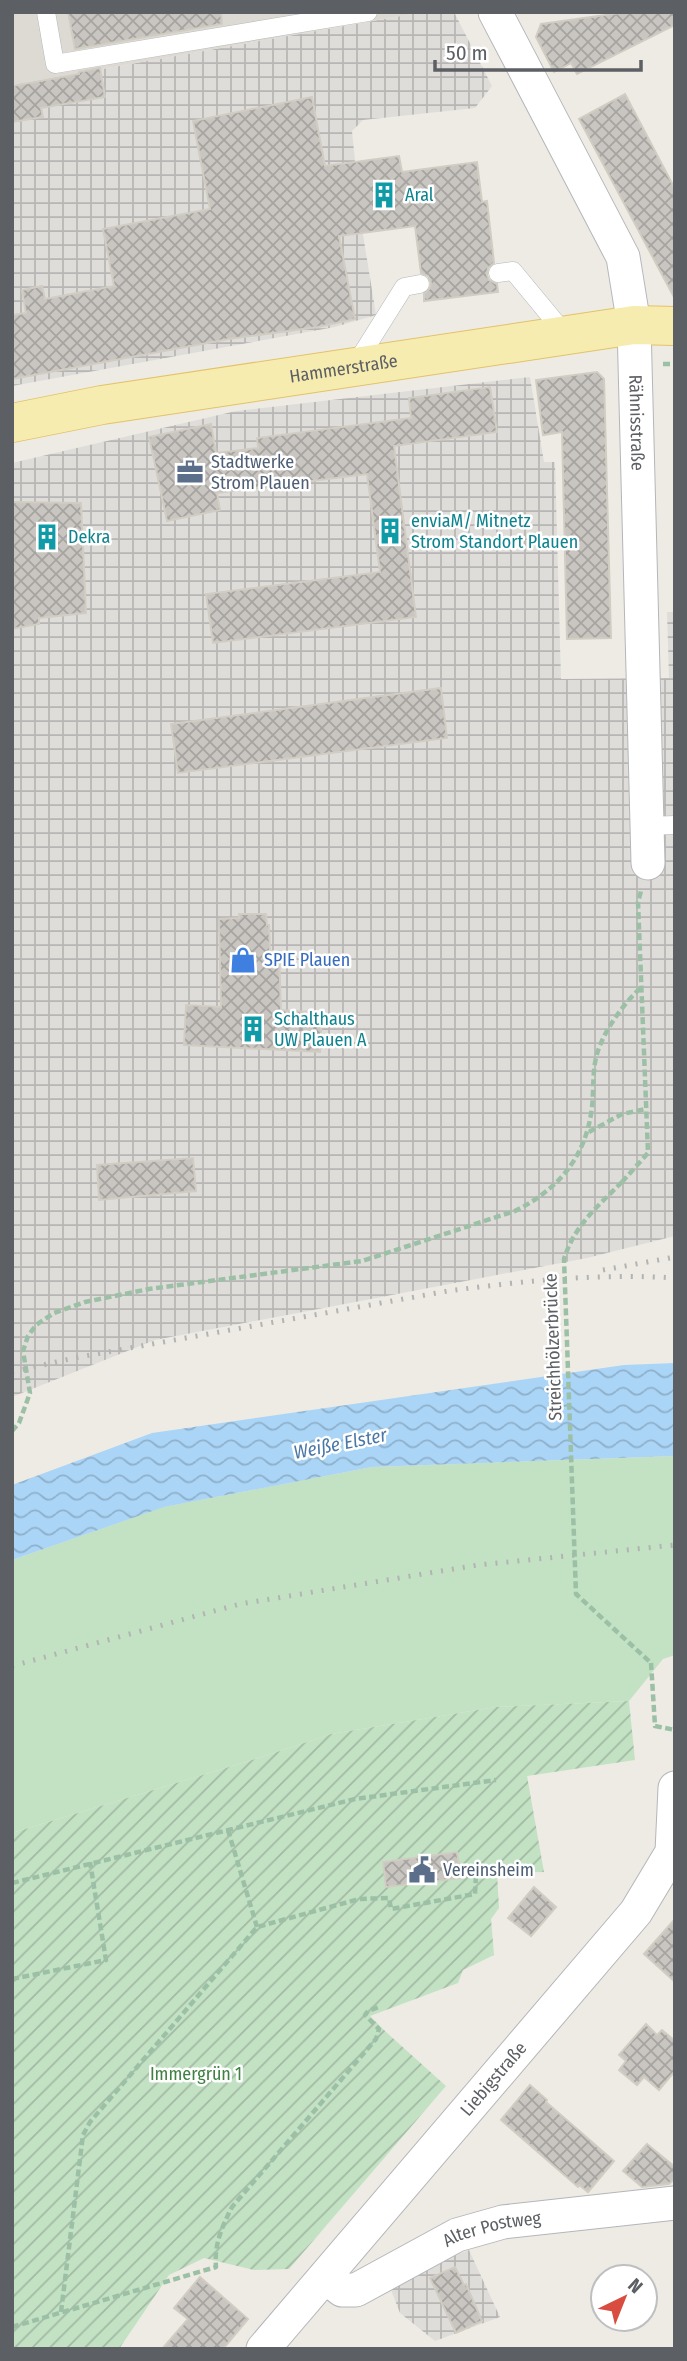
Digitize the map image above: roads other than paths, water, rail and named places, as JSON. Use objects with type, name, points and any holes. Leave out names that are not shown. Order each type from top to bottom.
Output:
[{"type":"main road","name":"Hammerstraße","points":[[12,423],[102,405],[634,324],[675,326]]},
{"type":"street","name":"Rähnisstraße","points":[[495,12],[623,257],[634,324],[661,825],[648,863]]},
{"type":"street","name":"Liebigstraße","points":[[263,2349],[636,1912],[672,1852],[675,1788]]},
{"type":"street","name":"Alter Postweg","points":[[325,2277],[342,2290],[356,2290],[457,2235],[503,2222],[675,2203]]},
{"type":"lane","points":[[46,12],[55,64],[368,12]]},
{"type":"lane","points":[[498,273],[513,271],[566,335]]},
{"type":"lane","points":[[354,367],[404,287],[420,285]]},
{"type":"water","name":"Weiße Elster","points":[[675,1363],[675,1456],[372,1467],[164,1507],[12,1560],[12,1485],[152,1433],[624,1365]]},
{"type":"railway","points":[[603,1270],[675,1257]]},
{"type":"railway","points":[[12,1372],[74,1358],[448,1291],[562,1279],[675,1278]]},
{"type":"railway","points":[[12,1666],[240,1604],[478,1565],[675,1545]]},
{"type":"place","name":"Aral","points":[[384,195]]},
{"type":"place","name":"Stadtwerke Strom Plauen","points":[[190,472]]},
{"type":"place","name":"enviaM/ Mitnetz Strom Standort Plauen","points":[[390,531]]},
{"type":"place","name":"Dekra","points":[[47,537]]},
{"type":"place","name":"SPIE Plauen","points":[[243,960]]},
{"type":"place","name":"Schalthaus UW Plauen A","points":[[253,1029]]},
{"type":"place","name":"Vereinsheim","points":[[422,1870]]},
{"type":"park label","name":"Immergrün 1","points":[[196,2074]]}]
